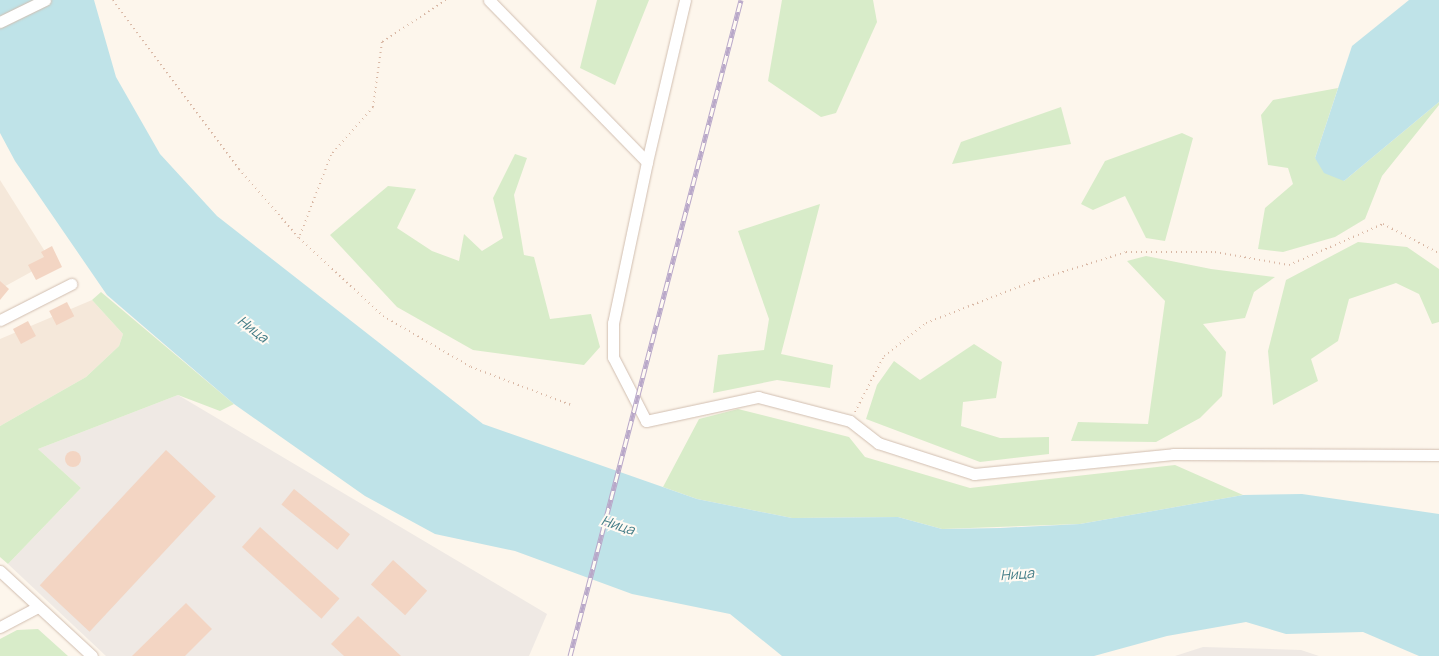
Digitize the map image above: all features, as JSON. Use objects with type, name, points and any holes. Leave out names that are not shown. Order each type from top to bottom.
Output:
[{"type":"street","points":[[0,22],[45,0]]},
{"type":"street","points":[[489,0],[646,162]]},
{"type":"street","points":[[685,0],[646,162],[613,323],[613,357],[646,421],[758,397],[850,421],[878,443],[974,474],[1173,454],[1439,455]]},
{"type":"street","points":[[0,320],[71,284]]},
{"type":"street","points":[[0,571],[92,656]]},
{"type":"street","points":[[0,627],[38,607]]},
{"type":"path","points":[[113,0],[239,169],[299,238],[383,316],[471,367],[571,405]]},
{"type":"path","points":[[299,238],[331,155],[373,107],[382,42],[446,0]]},
{"type":"path","points":[[850,421],[884,356],[926,323],[1034,281],[1126,252],[1215,252],[1289,266],[1383,224],[1439,254]]},
{"type":"shaded area","points":[[0,180],[51,261],[0,289]]},
{"type":"shaded area","points":[[92,300],[123,334],[119,346],[86,377],[0,426],[0,339]]},
{"type":"shaded area","points":[[178,395],[547,614],[529,656],[106,656],[8,564],[81,488],[38,449]]},
{"type":"shaded area","points":[[1203,647],[1301,650],[1319,656],[1175,656]]},
{"type":"green space","points":[[597,0],[649,0],[615,85],[580,68]]},
{"type":"green space","points":[[782,0],[873,0],[877,22],[836,113],[821,117],[768,81]]},
{"type":"green space","points":[[1338,88],[1315,158],[1344,181],[1439,102],[1439,105],[1382,176],[1365,219],[1335,237],[1283,252],[1258,249],[1265,208],[1293,184],[1288,168],[1268,165],[1261,115],[1273,100]]},
{"type":"green space","points":[[1061,107],[1071,144],[952,164],[961,142]]},
{"type":"green space","points":[[1182,133],[1193,138],[1165,241],[1146,238],[1125,196],[1093,210],[1081,204],[1105,161]]},
{"type":"green space","points":[[515,154],[527,158],[514,195],[524,255],[534,257],[550,319],[591,314],[600,347],[584,365],[473,350],[397,307],[330,235],[388,186],[416,189],[397,228],[432,251],[459,261],[464,234],[482,251],[503,238],[493,198]]},
{"type":"green space","points":[[820,204],[781,354],[833,365],[830,388],[777,380],[713,393],[718,355],[764,350],[769,319],[738,231]]},
{"type":"green space","points":[[1358,242],[1407,247],[1439,269],[1439,322],[1432,324],[1419,294],[1396,283],[1349,299],[1338,341],[1311,359],[1318,381],[1273,405],[1268,351],[1286,280]]},
{"type":"green space","points":[[1146,256],[1211,269],[1275,277],[1254,292],[1245,318],[1203,324],[1226,352],[1222,396],[1200,418],[1156,442],[1071,441],[1078,422],[1148,424],[1165,301],[1127,261]]},
{"type":"green space","points":[[101,292],[234,404],[220,411],[178,395],[38,449],[81,488],[8,564],[0,557],[0,426],[86,377],[119,346],[123,334],[92,300]]},
{"type":"green space","points":[[974,344],[1002,362],[996,398],[963,402],[961,426],[1000,438],[1049,437],[1049,454],[980,462],[866,419],[877,385],[894,361],[920,380]]},
{"type":"green space","points":[[738,409],[849,437],[865,457],[970,488],[1175,465],[1243,495],[1080,524],[942,529],[898,517],[792,518],[697,499],[663,487],[699,419]]},
{"type":"green space","points":[[38,629],[68,656],[0,656],[0,639],[17,630]]},
{"type":"water","name":"Ница","points":[[0,0],[94,0],[116,77],[160,154],[217,216],[483,424],[697,499],[792,518],[898,517],[942,529],[1000,528],[1080,524],[1243,495],[1302,494],[1439,514],[1439,656],[1419,656],[1363,632],[1286,634],[1246,622],[1167,636],[1094,656],[782,656],[730,614],[632,594],[515,551],[435,534],[365,496],[234,404],[107,295],[15,161],[0,133]]},
{"type":"water","points":[[1409,0],[1439,0],[1439,102],[1344,181],[1324,173],[1315,158],[1352,46]]},
{"type":"building","points":[[52,246],[62,267],[36,280],[28,265],[44,257],[41,252]]},
{"type":"building","points":[[0,281],[9,289],[0,300]]},
{"type":"building","points":[[67,302],[74,316],[56,325],[49,311]]},
{"type":"building","points":[[28,321],[36,336],[21,344],[13,329]]},
{"type":"building","points":[[166,450],[216,496],[90,632],[40,585]]},
{"type":"building","points":[[70,451],[76,451],[81,456],[79,465],[70,467],[65,462],[65,456]]},
{"type":"building","points":[[294,489],[350,534],[337,550],[281,505]]},
{"type":"building","points":[[260,527],[340,599],[321,619],[242,547]]},
{"type":"building","points":[[393,560],[427,591],[405,615],[371,585]]},
{"type":"building","points":[[186,603],[212,629],[185,656],[132,656]]},
{"type":"building","points":[[358,616],[401,656],[344,656],[331,644]]},
{"type":"railway","points":[[570,656],[741,0]]}]
